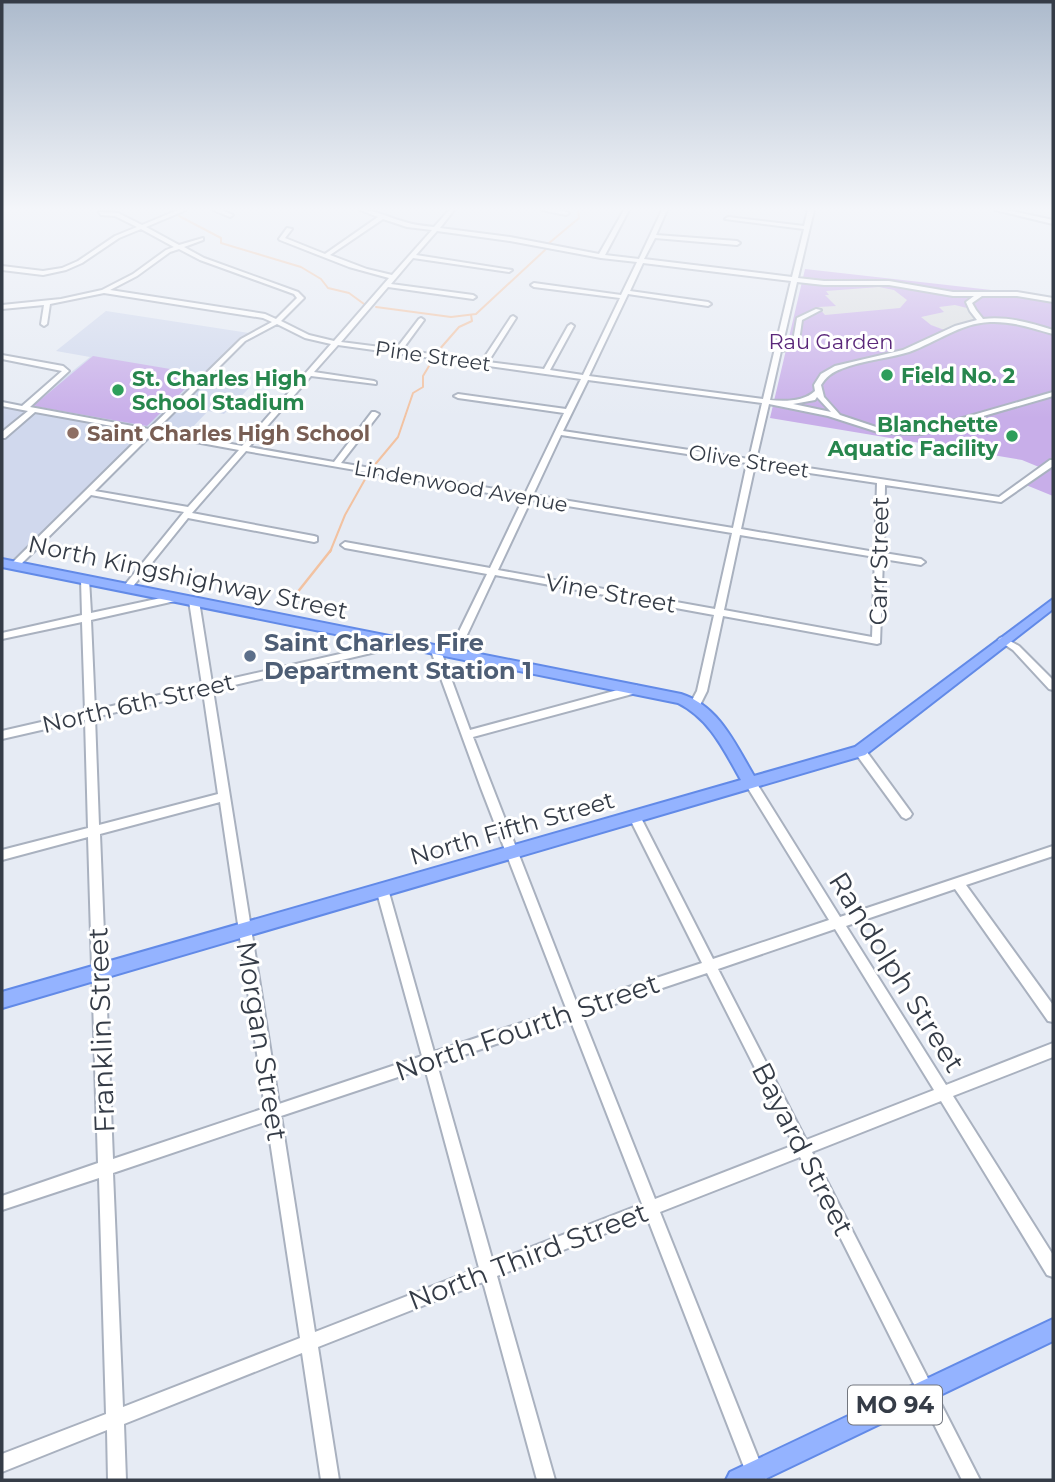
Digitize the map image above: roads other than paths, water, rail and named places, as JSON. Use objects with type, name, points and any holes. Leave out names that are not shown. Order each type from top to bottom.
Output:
[{"type":"main road","name":"North Kingshighway Street","points":[[8,564],[397,644],[636,689],[695,704]]},
{"type":"main road","name":"North Fifth Street","points":[[2,1000],[860,751],[1051,601]]},
{"type":"main road","name":"Randolph Street","points":[[695,704],[712,721],[750,782]]},
{"type":"main road","name":"MO 94","points":[[750,1478],[925,1390],[1053,1330]]},
{"type":"street","points":[[2,307],[47,303],[104,290],[126,279]]},
{"type":"street","points":[[8,564],[150,432],[243,340],[276,322],[299,301],[300,295],[257,279]]},
{"type":"street","points":[[127,588],[392,279]]},
{"type":"street","points":[[453,654],[632,279]]},
{"type":"street","points":[[788,279],[824,283],[889,282],[946,293],[1017,294],[1053,300]]},
{"type":"street","points":[[695,704],[702,691],[795,280]]},
{"type":"street","points":[[386,285],[473,297]]},
{"type":"street","points":[[534,285],[708,304]]},
{"type":"street","name":"Pine Street","points":[[104,290],[265,316],[307,337],[336,343],[767,401],[842,418],[881,431],[921,432],[1053,394]]},
{"type":"street","points":[[979,295],[971,299],[969,304],[982,321]]},
{"type":"street","points":[[44,324],[47,303]]},
{"type":"street","points":[[780,349],[790,348],[796,341],[799,319],[818,310]]},
{"type":"street","points":[[484,363],[513,318]]},
{"type":"street","points":[[397,352],[421,320]]},
{"type":"street","points":[[782,404],[812,398],[818,393],[821,377],[839,366],[902,351],[957,326],[982,321],[1009,321],[1053,332]]},
{"type":"street","points":[[546,372],[571,326]]},
{"type":"street","points":[[2,357],[63,368],[66,371],[2,436]]},
{"type":"street","points":[[311,374],[374,383]]},
{"type":"street","points":[[818,393],[842,418]]},
{"type":"street","points":[[458,396],[567,411]]},
{"type":"street","name":"Lindenwood Avenue","points":[[2,404],[336,465],[921,562]]},
{"type":"street","points":[[336,465],[375,414]]},
{"type":"street","name":"Olive Street","points":[[558,432],[1002,500],[1053,462]]},
{"type":"street","name":"Carr Street","points":[[877,641],[881,482]]},
{"type":"street","points":[[87,492],[314,539]]},
{"type":"street","name":"Vine Street","points":[[345,545],[877,641]]},
{"type":"street","name":"Franklin Street","points":[[85,579],[117,1480]]},
{"type":"street","points":[[2,636],[175,598]]},
{"type":"street","name":"Morgan Street","points":[[194,601],[330,1480]]},
{"type":"street","points":[[1003,640],[1016,648],[1053,686]]},
{"type":"street","name":"North 6th Street","points":[[2,735],[397,644]]},
{"type":"street","points":[[436,651],[510,851],[611,1103],[750,1478]]},
{"type":"street","points":[[467,735],[636,689]]},
{"type":"street","points":[[860,751],[906,814]]},
{"type":"street","name":"Randolph Street","points":[[750,782],[1053,1269]]},
{"type":"street","points":[[2,855],[223,797]]},
{"type":"street","name":"Bayard Street","points":[[635,817],[971,1480]]},
{"type":"street","name":"North Fourth Street","points":[[2,1203],[1053,851]]},
{"type":"street","points":[[958,883],[1053,1016]]},
{"type":"street","points":[[382,889],[546,1480]]},
{"type":"street","name":"North Third Street","points":[[2,1463],[1053,1049]]},
{"type":"waterway","points":[[321,279],[328,288],[349,293],[364,304]]},
{"type":"waterway","points":[[376,307],[451,317],[476,314],[514,279]]},
{"type":"waterway","points":[[438,351],[459,327],[472,321],[471,315]]},
{"type":"waterway","points":[[373,467],[398,437],[413,393],[423,387],[423,376],[432,361]]},
{"type":"waterway","points":[[331,550],[345,515],[368,474]]},
{"type":"waterway","points":[[285,608],[331,550]]},
{"type":"place","name":"Field No. 2","points":[[887,375]]},
{"type":"place","name":"St. Charles High School Stadium","points":[[118,390]]},
{"type":"place","name":"Saint Charles High School","points":[[73,433]]},
{"type":"place","name":"Blanchette Aquatic Facility","points":[[1012,436]]},
{"type":"place","name":"Saint Charles Fire Department Station 1","points":[[250,656]]},
{"type":"park label","name":"Rau Garden","points":[[831,341]]}]
